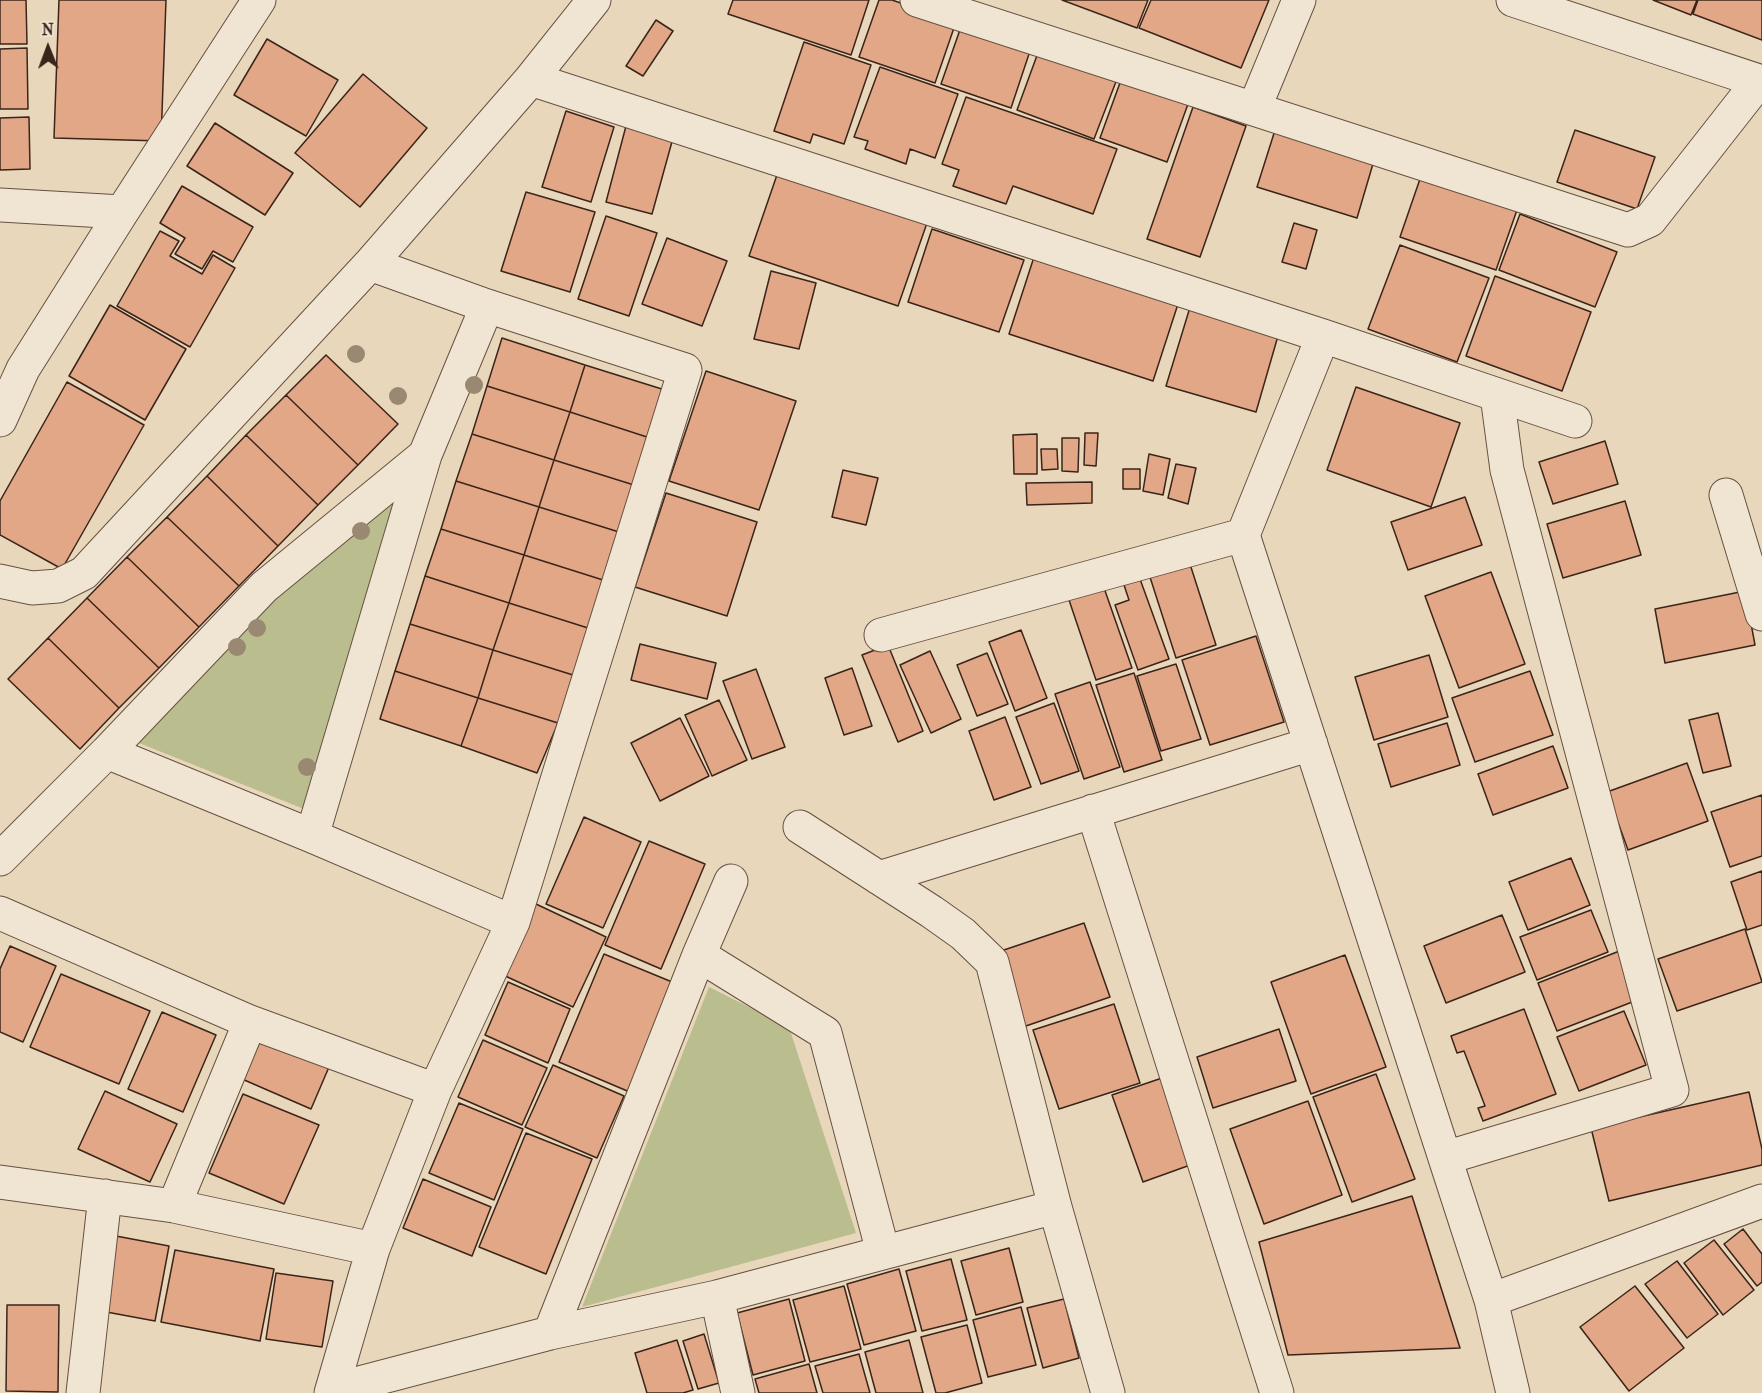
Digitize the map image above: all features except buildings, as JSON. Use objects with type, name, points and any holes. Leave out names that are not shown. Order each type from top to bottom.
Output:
[{"type":"street","points":[[0,420],[12,369],[122,212],[259,0]]},
{"type":"street","points":[[0,580],[32,588],[58,586],[84,573],[370,264],[531,79],[594,0]]},
{"type":"street","points":[[917,0],[1628,230],[1650,220],[1761,82],[1513,0]]},
{"type":"street","points":[[1254,110],[1299,0]]},
{"type":"street","points":[[531,79],[1323,336],[1575,421]]},
{"type":"street","points":[[0,206],[122,212]]},
{"type":"street","points":[[332,1391],[373,1249],[435,1090],[513,922],[686,370],[487,306],[370,264]]},
{"type":"street","points":[[312,836],[425,455],[487,306]]},
{"type":"street","points":[[1323,336],[1243,535],[1491,1300],[1513,1393]]},
{"type":"street","points":[[1445,1158],[1672,1090],[1507,470],[1497,395]]},
{"type":"street","points":[[0,859],[107,752],[264,587],[425,455]]},
{"type":"street","points":[[1726,495],[1762,614]]},
{"type":"street","points":[[881,635],[1243,535]]},
{"type":"street","points":[[879,878],[1311,744]]},
{"type":"street","points":[[107,752],[513,922]]},
{"type":"street","points":[[1093,811],[1277,1393]]},
{"type":"street","points":[[800,827],[963,934],[992,962],[1055,1207],[1108,1393]]},
{"type":"street","points":[[550,1333],[699,955],[731,881]]},
{"type":"street","points":[[0,913],[250,1022],[435,1090]]},
{"type":"street","points":[[699,955],[825,1033],[883,1252]]},
{"type":"street","points":[[174,1206],[250,1022]]},
{"type":"street","points":[[0,1182],[174,1206],[373,1249]]},
{"type":"street","points":[[84,1393],[105,1196]]},
{"type":"street","points":[[1491,1300],[1762,1201]]},
{"type":"street","points":[[332,1391],[550,1333],[717,1297],[1055,1207]]},
{"type":"street","points":[[717,1297],[738,1393]]},
{"type":"green space","points":[[412,474],[304,809],[139,743],[258,612]]},
{"type":"green space","points":[[709,987],[789,1027],[856,1233],[582,1307]]}]
